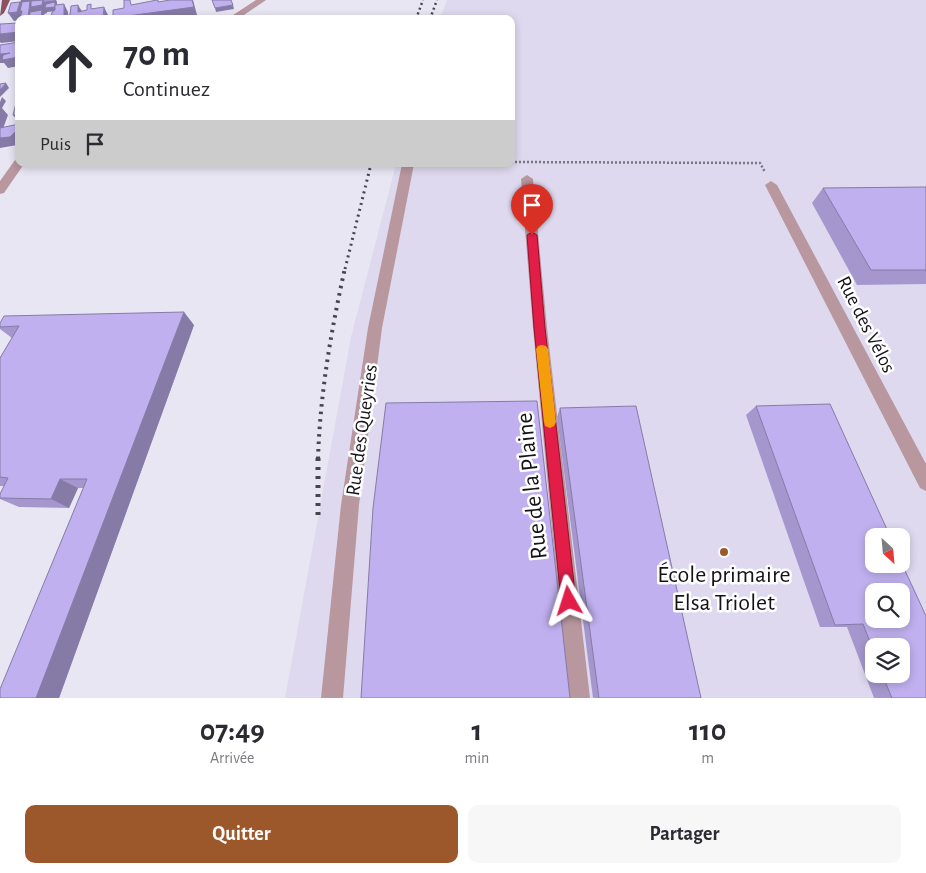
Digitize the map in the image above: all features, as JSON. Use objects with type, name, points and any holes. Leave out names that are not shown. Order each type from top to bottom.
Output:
[{"type":"main road","points":[[0,13],[6,0]]},
{"type":"street","points":[[238,15],[262,0]]},
{"type":"street","points":[[0,190],[16,167]]},
{"type":"street","name":"Rue des Queyries","points":[[332,698],[350,505],[375,328],[407,167]]},
{"type":"street","name":"Rue de la Plaine","points":[[527,179],[540,328],[579,698]]},
{"type":"street","name":"Rue des Vélos","points":[[772,185],[926,482]]},
{"type":"path","points":[[515,162],[760,163]]},
{"type":"shaded area","points":[[447,0],[926,0],[926,698],[285,698],[351,337],[395,167],[515,167],[515,15],[441,15]]},
{"type":"building","points":[[43,0],[42,5],[31,7],[31,1]]},
{"type":"building","points":[[43,0],[55,0],[55,1],[44,2]]},
{"type":"building","points":[[124,0],[130,0],[131,5],[157,0],[158,2],[192,0],[194,7],[135,15],[113,15],[113,10],[124,8]]},
{"type":"building","points":[[212,0],[231,0],[233,5],[215,8]]},
{"type":"building","points":[[30,1],[28,15],[21,15],[22,2]]},
{"type":"building","points":[[20,2],[17,12],[8,13],[11,3]]},
{"type":"building","points":[[55,2],[55,7],[45,8],[46,4]]},
{"type":"building","points":[[64,4],[64,15],[52,15],[55,10],[55,5]]},
{"type":"building","points":[[91,4],[91,9],[104,7],[103,15],[70,15],[71,6],[78,5],[78,12],[87,10],[87,5]]},
{"type":"building","points":[[42,10],[41,15],[30,15],[30,12]]},
{"type":"building","points":[[15,23],[15,32],[0,34],[0,24]]},
{"type":"building","points":[[15,43],[15,58],[2,60],[3,55],[10,53],[0,54],[0,45]]},
{"type":"building","points":[[6,83],[0,90],[0,84]]},
{"type":"building","points":[[15,125],[15,132],[10,137],[0,138],[0,128]]},
{"type":"building","points":[[926,187],[926,270],[871,270],[823,188]]},
{"type":"building","points":[[184,312],[36,698],[0,698],[0,689],[87,479],[60,479],[51,499],[0,498],[8,478],[0,477],[0,358],[19,326],[0,327],[0,323],[4,316]]},
{"type":"building","points":[[537,401],[570,698],[361,698],[373,508],[386,403]]},
{"type":"building","points":[[830,404],[886,528],[865,528],[865,573],[906,573],[926,616],[926,698],[892,698],[886,683],[910,683],[910,638],[868,638],[863,624],[835,625],[756,406]]},
{"type":"building","points":[[636,406],[701,698],[599,698],[560,408]]},
{"type":"railway","points":[[417,15],[423,0]]},
{"type":"railway","points":[[431,15],[437,0]]},
{"type":"railway","points":[[345,269],[370,167]]},
{"type":"railway","points":[[318,459],[327,363],[345,268]]},
{"type":"railway","points":[[318,459],[318,519]]},
{"type":"slow traffic","points":[[542,349],[550,422]]},
{"type":"place","name":"École primaire Elsa Triolet","points":[[724,552]]},
{"type":"route","points":[[532,235],[569,601]]}]
